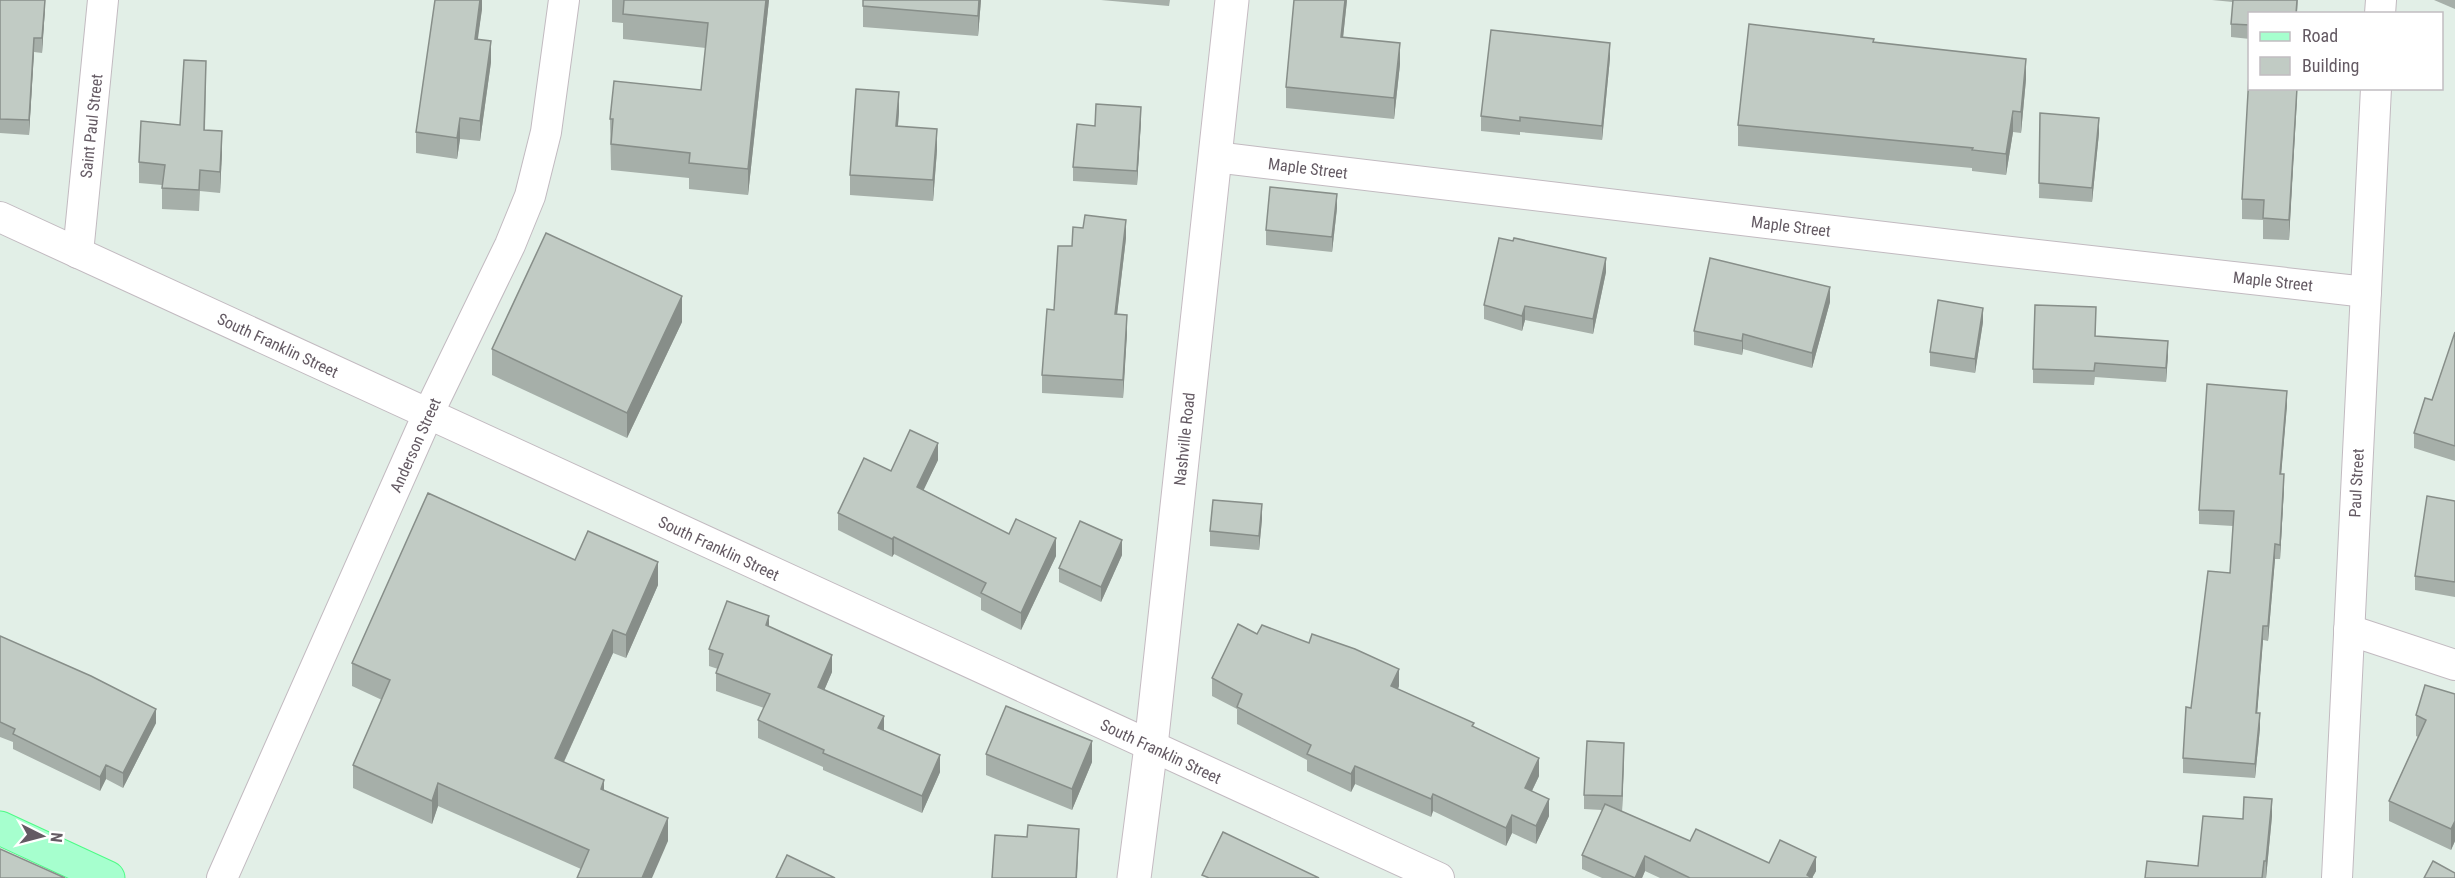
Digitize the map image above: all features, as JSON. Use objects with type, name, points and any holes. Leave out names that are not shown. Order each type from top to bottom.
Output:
[{"type":"main road","name":"Nashville Road","points":[[1134,878],[1151,746],[1233,0]]},
{"type":"main road","points":[[0,828],[108,878]]},
{"type":"street","name":"Saint Paul Street","points":[[78,253],[104,0]]},
{"type":"street","name":"Anderson Street","points":[[222,878],[428,414],[510,245],[530,195],[546,132],[564,0]]},
{"type":"street","name":"Paul Street","points":[[2337,878],[2376,90]]},
{"type":"street","name":"Maple Street","points":[[1215,157],[1981,249],[2366,291]]},
{"type":"street","name":"South Franklin Street","points":[[0,217],[1439,878]]},
{"type":"street","points":[[2349,630],[2455,665]]},
{"type":"building","points":[[0,0],[45,0],[42,38],[34,38],[29,120],[0,119]]},
{"type":"building","points":[[435,0],[480,0],[475,39],[491,41],[480,121],[460,118],[457,138],[416,132]]},
{"type":"building","points":[[624,0],[766,0],[748,169],[689,163],[690,153],[611,144],[613,119],[610,119],[614,81],[701,90],[708,23],[623,14]]},
{"type":"building","points":[[863,0],[979,0],[978,16],[863,6]]},
{"type":"building","points":[[1294,0],[1345,0],[1341,37],[1400,43],[1394,98],[1286,87]]},
{"type":"building","points":[[2233,0],[2297,0],[2296,12],[2248,12],[2248,25],[2231,24]]},
{"type":"building","points":[[1749,24],[1874,39],[1873,42],[2026,59],[2021,112],[2013,111],[2006,154],[1972,150],[1973,148],[1738,125]]},
{"type":"building","points":[[1491,30],[1610,43],[1602,126],[1520,117],[1520,121],[1481,116]]},
{"type":"building","points":[[184,60],[206,61],[204,130],[222,131],[220,172],[200,170],[199,190],[162,188],[165,165],[139,162],[141,121],[180,125]]},
{"type":"building","points":[[856,89],[899,92],[896,126],[937,129],[933,180],[850,175]]},
{"type":"building","points":[[2248,90],[2297,90],[2289,220],[2263,218],[2264,200],[2242,199]]},
{"type":"building","points":[[1096,104],[1141,107],[1137,171],[1073,167],[1077,124],[1095,126]]},
{"type":"building","points":[[2040,113],[2099,118],[2092,188],[2039,183]]},
{"type":"building","points":[[1270,187],[1337,194],[1332,237],[1266,230]]},
{"type":"building","points":[[1085,215],[1126,220],[1115,314],[1127,315],[1123,380],[1042,375],[1047,309],[1054,310],[1058,246],[1072,246],[1073,227],[1083,228]]},
{"type":"building","points":[[546,233],[682,296],[627,413],[492,349]]},
{"type":"building","points":[[1499,238],[1513,241],[1514,238],[1606,258],[1593,319],[1525,306],[1522,316],[1484,305]]},
{"type":"building","points":[[1710,258],[1830,287],[1812,353],[1743,334],[1742,341],[1694,331]]},
{"type":"building","points":[[1938,300],[1983,308],[1975,359],[1930,352]]},
{"type":"building","points":[[2035,305],[2096,307],[2095,336],[2168,341],[2166,368],[2095,363],[2094,371],[2033,369]]},
{"type":"building","points":[[2455,332],[2455,446],[2414,433],[2425,398],[2432,400]]},
{"type":"building","points":[[2207,384],[2287,391],[2280,474],[2284,474],[2280,545],[2275,544],[2268,626],[2263,626],[2256,713],[2260,713],[2255,764],[2183,758],[2186,707],[2191,708],[2208,571],[2230,573],[2234,511],[2199,510]]},
{"type":"building","points":[[910,430],[938,443],[917,487],[1009,534],[1016,519],[1056,538],[1021,613],[981,593],[986,583],[894,537],[892,539],[838,513],[864,458],[891,471]]},
{"type":"building","points":[[428,493],[575,560],[588,531],[658,562],[626,635],[613,630],[555,758],[604,780],[601,789],[668,818],[642,878],[577,878],[589,850],[438,783],[432,801],[353,765],[390,680],[352,663]]},
{"type":"building","points":[[2427,496],[2455,501],[2455,582],[2415,576]]},
{"type":"building","points":[[1213,500],[1262,504],[1259,536],[1210,531]]},
{"type":"building","points":[[1080,521],[1122,540],[1101,587],[1059,568]]},
{"type":"building","points":[[727,601],[769,616],[766,625],[832,655],[818,687],[884,716],[878,728],[940,755],[922,796],[823,753],[824,750],[758,720],[770,694],[716,673],[723,654],[709,649]]},
{"type":"building","points":[[1238,624],[1257,634],[1262,625],[1309,643],[1312,634],[1355,649],[1399,669],[1391,686],[1474,723],[1472,726],[1539,758],[1525,788],[1549,799],[1536,826],[1512,815],[1506,828],[1433,794],[1431,799],[1355,766],[1351,774],[1307,754],[1311,745],[1237,707],[1242,694],[1212,678]]},
{"type":"building","points":[[0,636],[91,676],[156,709],[123,773],[106,765],[100,777],[13,734],[15,729],[0,722]]},
{"type":"building","points":[[2425,685],[2455,694],[2455,821],[2451,829],[2389,801],[2426,720],[2416,715]]},
{"type":"building","points":[[1006,706],[1092,741],[1072,789],[986,754]]},
{"type":"building","points":[[1587,741],[1624,743],[1622,796],[1584,795]]},
{"type":"building","points":[[2244,797],[2272,799],[2266,861],[2264,861],[2262,878],[2145,878],[2147,861],[2198,866],[2203,816],[2243,819]]},
{"type":"building","points":[[1605,804],[1690,841],[1696,829],[1769,863],[1780,840],[1816,857],[1807,875],[1812,878],[1690,878],[1645,856],[1635,878],[1582,855]]},
{"type":"building","points":[[1028,825],[1079,829],[1076,878],[992,878],[995,835],[1027,837]]},
{"type":"building","points":[[1223,832],[1319,878],[1209,878],[1202,875]]},
{"type":"building","points":[[0,849],[65,878],[0,878]]},
{"type":"building","points":[[787,855],[835,878],[776,878]]},
{"type":"building","points":[[2433,861],[2455,873],[2455,878],[2424,878]]}]
